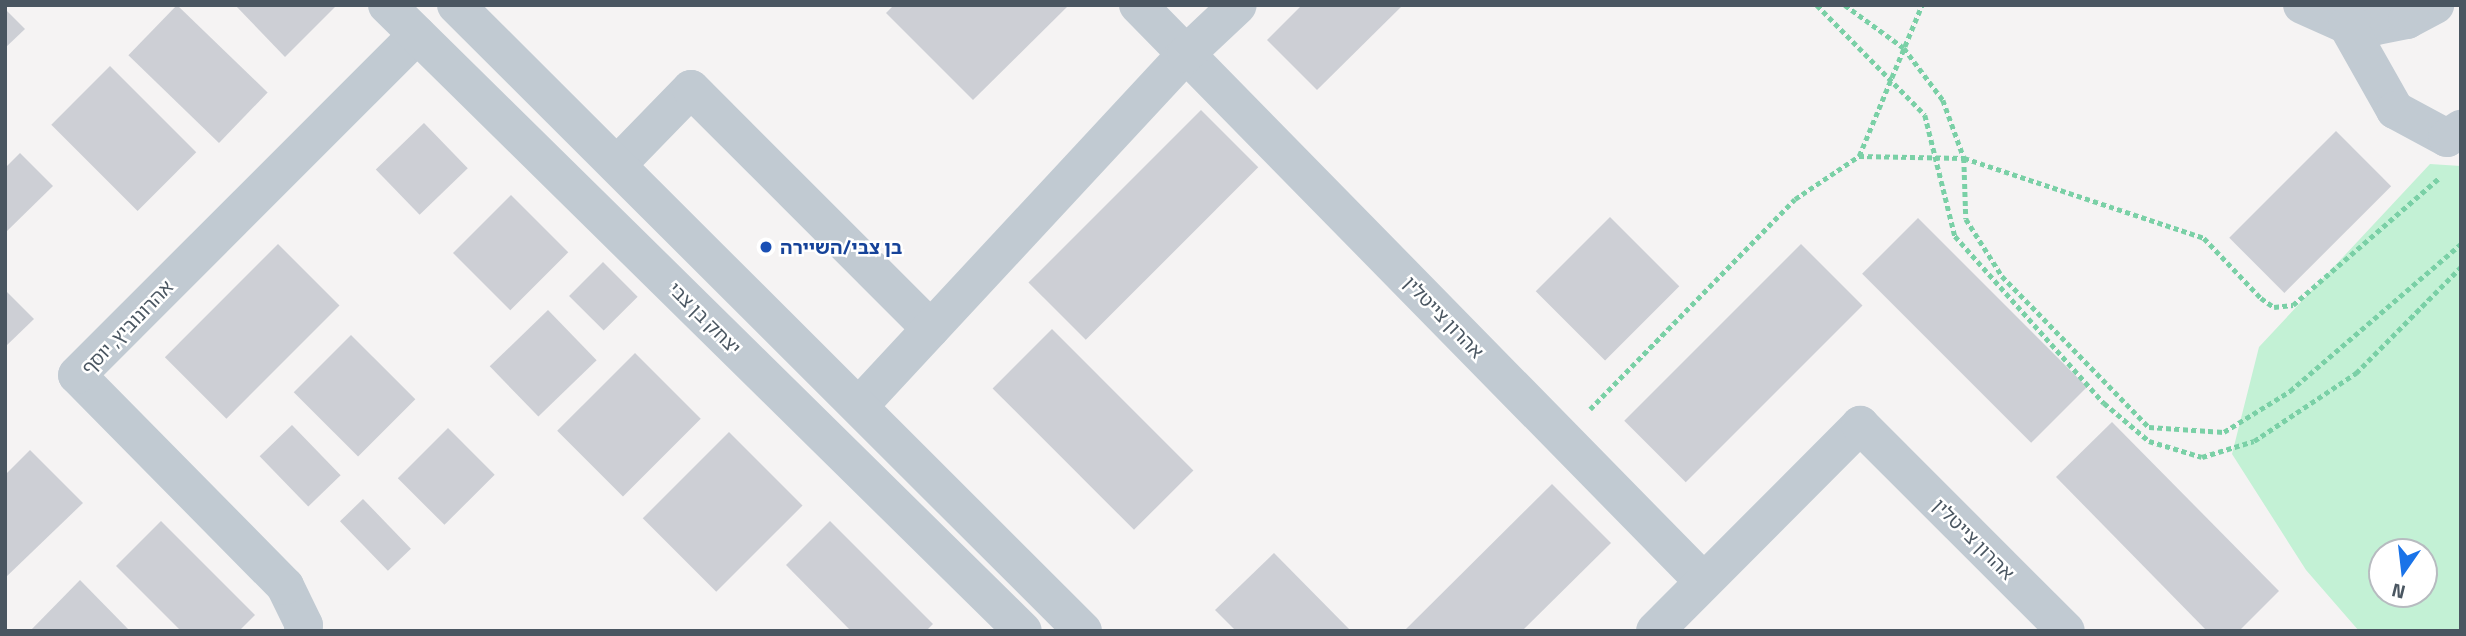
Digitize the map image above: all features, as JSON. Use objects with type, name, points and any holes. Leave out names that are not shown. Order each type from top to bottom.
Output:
[{"type":"street","name":"יצחק בן צבי","points":[[387,5],[1023,631]]},
{"type":"street","points":[[456,5],[1083,631]]},
{"type":"street","name":"אהרון צייטלין","points":[[1138,5],[1702,580]]},
{"type":"street","points":[[859,407],[1186,54],[1238,5]]},
{"type":"street","points":[[2302,5],[2347,25],[2376,26],[2407,20],[2435,5]]},
{"type":"street","points":[[2347,25],[2395,110],[2447,138],[2461,129]]},
{"type":"street","name":"אהרונוביץ, יוסף","points":[[303,631],[304,625],[285,586],[77,375],[417,35]]},
{"type":"street","points":[[617,165],[691,89],[931,328]]},
{"type":"street","name":"אהרון צייטלין","points":[[1655,631],[1702,580],[1860,425],[2066,631]]},
{"type":"path","points":[[1817,5],[1925,115],[1955,236],[2104,403],[2148,441],[2202,457],[2254,441],[2356,373],[2461,267]]},
{"type":"path","points":[[1845,5],[1904,48],[1943,100],[1964,159],[1966,219],[2002,276],[2149,427],[2224,432],[2290,391],[2461,244]]},
{"type":"path","points":[[1562,437],[1795,199],[1858,156],[1922,5]]},
{"type":"path","points":[[1858,156],[1964,159],[2204,238],[2261,298],[2274,307],[2293,305],[2450,169]]},
{"type":"green space","points":[[2430,164],[2461,166],[2461,631],[2359,631],[2306,570],[2232,454],[2259,347]]},
{"type":"building","points":[[177,5],[268,93],[219,143],[128,55]]},
{"type":"building","points":[[235,5],[334,5],[335,7],[285,57]]},
{"type":"building","points":[[894,5],[1069,5],[973,100],[886,13]]},
{"type":"building","points":[[1302,5],[1403,5],[1317,90],[1267,40]]},
{"type":"building","points":[[5,9],[25,29],[5,48]]},
{"type":"building","points":[[110,66],[196,152],[138,211],[51,125]]},
{"type":"building","points":[[1201,110],[1258,167],[1086,340],[1028,283]]},
{"type":"building","points":[[424,123],[468,168],[420,215],[376,170]]},
{"type":"building","points":[[2336,131],[2391,186],[2284,293],[2229,238]]},
{"type":"building","points":[[20,153],[53,186],[5,233],[5,168]]},
{"type":"building","points":[[511,195],[568,252],[510,310],[453,253]]},
{"type":"building","points":[[1610,217],[1679,286],[1605,361],[1536,291]]},
{"type":"building","points":[[1918,218],[2087,387],[2031,443],[1862,274]]},
{"type":"building","points":[[278,244],[340,306],[226,419],[165,357]]},
{"type":"building","points":[[1801,244],[1863,306],[1686,482],[1624,421]]},
{"type":"building","points":[[603,262],[638,297],[604,331],[569,296]]},
{"type":"building","points":[[5,290],[34,319],[5,347]]},
{"type":"building","points":[[548,310],[597,360],[538,417],[490,366]]},
{"type":"building","points":[[1052,329],[1193,470],[1134,530],[993,388]]},
{"type":"building","points":[[351,335],[415,399],[358,457],[294,392]]},
{"type":"building","points":[[635,353],[701,419],[623,497],[557,431]]},
{"type":"building","points":[[2112,422],[2279,591],[2239,631],[2207,631],[2056,477]]},
{"type":"building","points":[[292,425],[341,475],[308,507],[260,456]]},
{"type":"building","points":[[448,428],[495,475],[444,525],[398,478]]},
{"type":"building","points":[[729,432],[803,506],[716,592],[643,518]]},
{"type":"building","points":[[30,450],[83,503],[5,578],[5,475]]},
{"type":"building","points":[[1552,484],[1611,543],[1522,631],[1404,631]]},
{"type":"building","points":[[363,499],[411,549],[388,571],[340,521]]},
{"type":"building","points":[[161,521],[255,615],[239,631],[181,631],[116,566]]},
{"type":"building","points":[[830,521],[933,624],[926,631],[851,631],[786,565]]},
{"type":"building","points":[[1274,553],[1351,631],[1236,631],[1215,610]]},
{"type":"building","points":[[80,580],[130,631],[30,631]]},
{"type":"place","name":"בן צבי/השיירה","points":[[766,247]]}]
